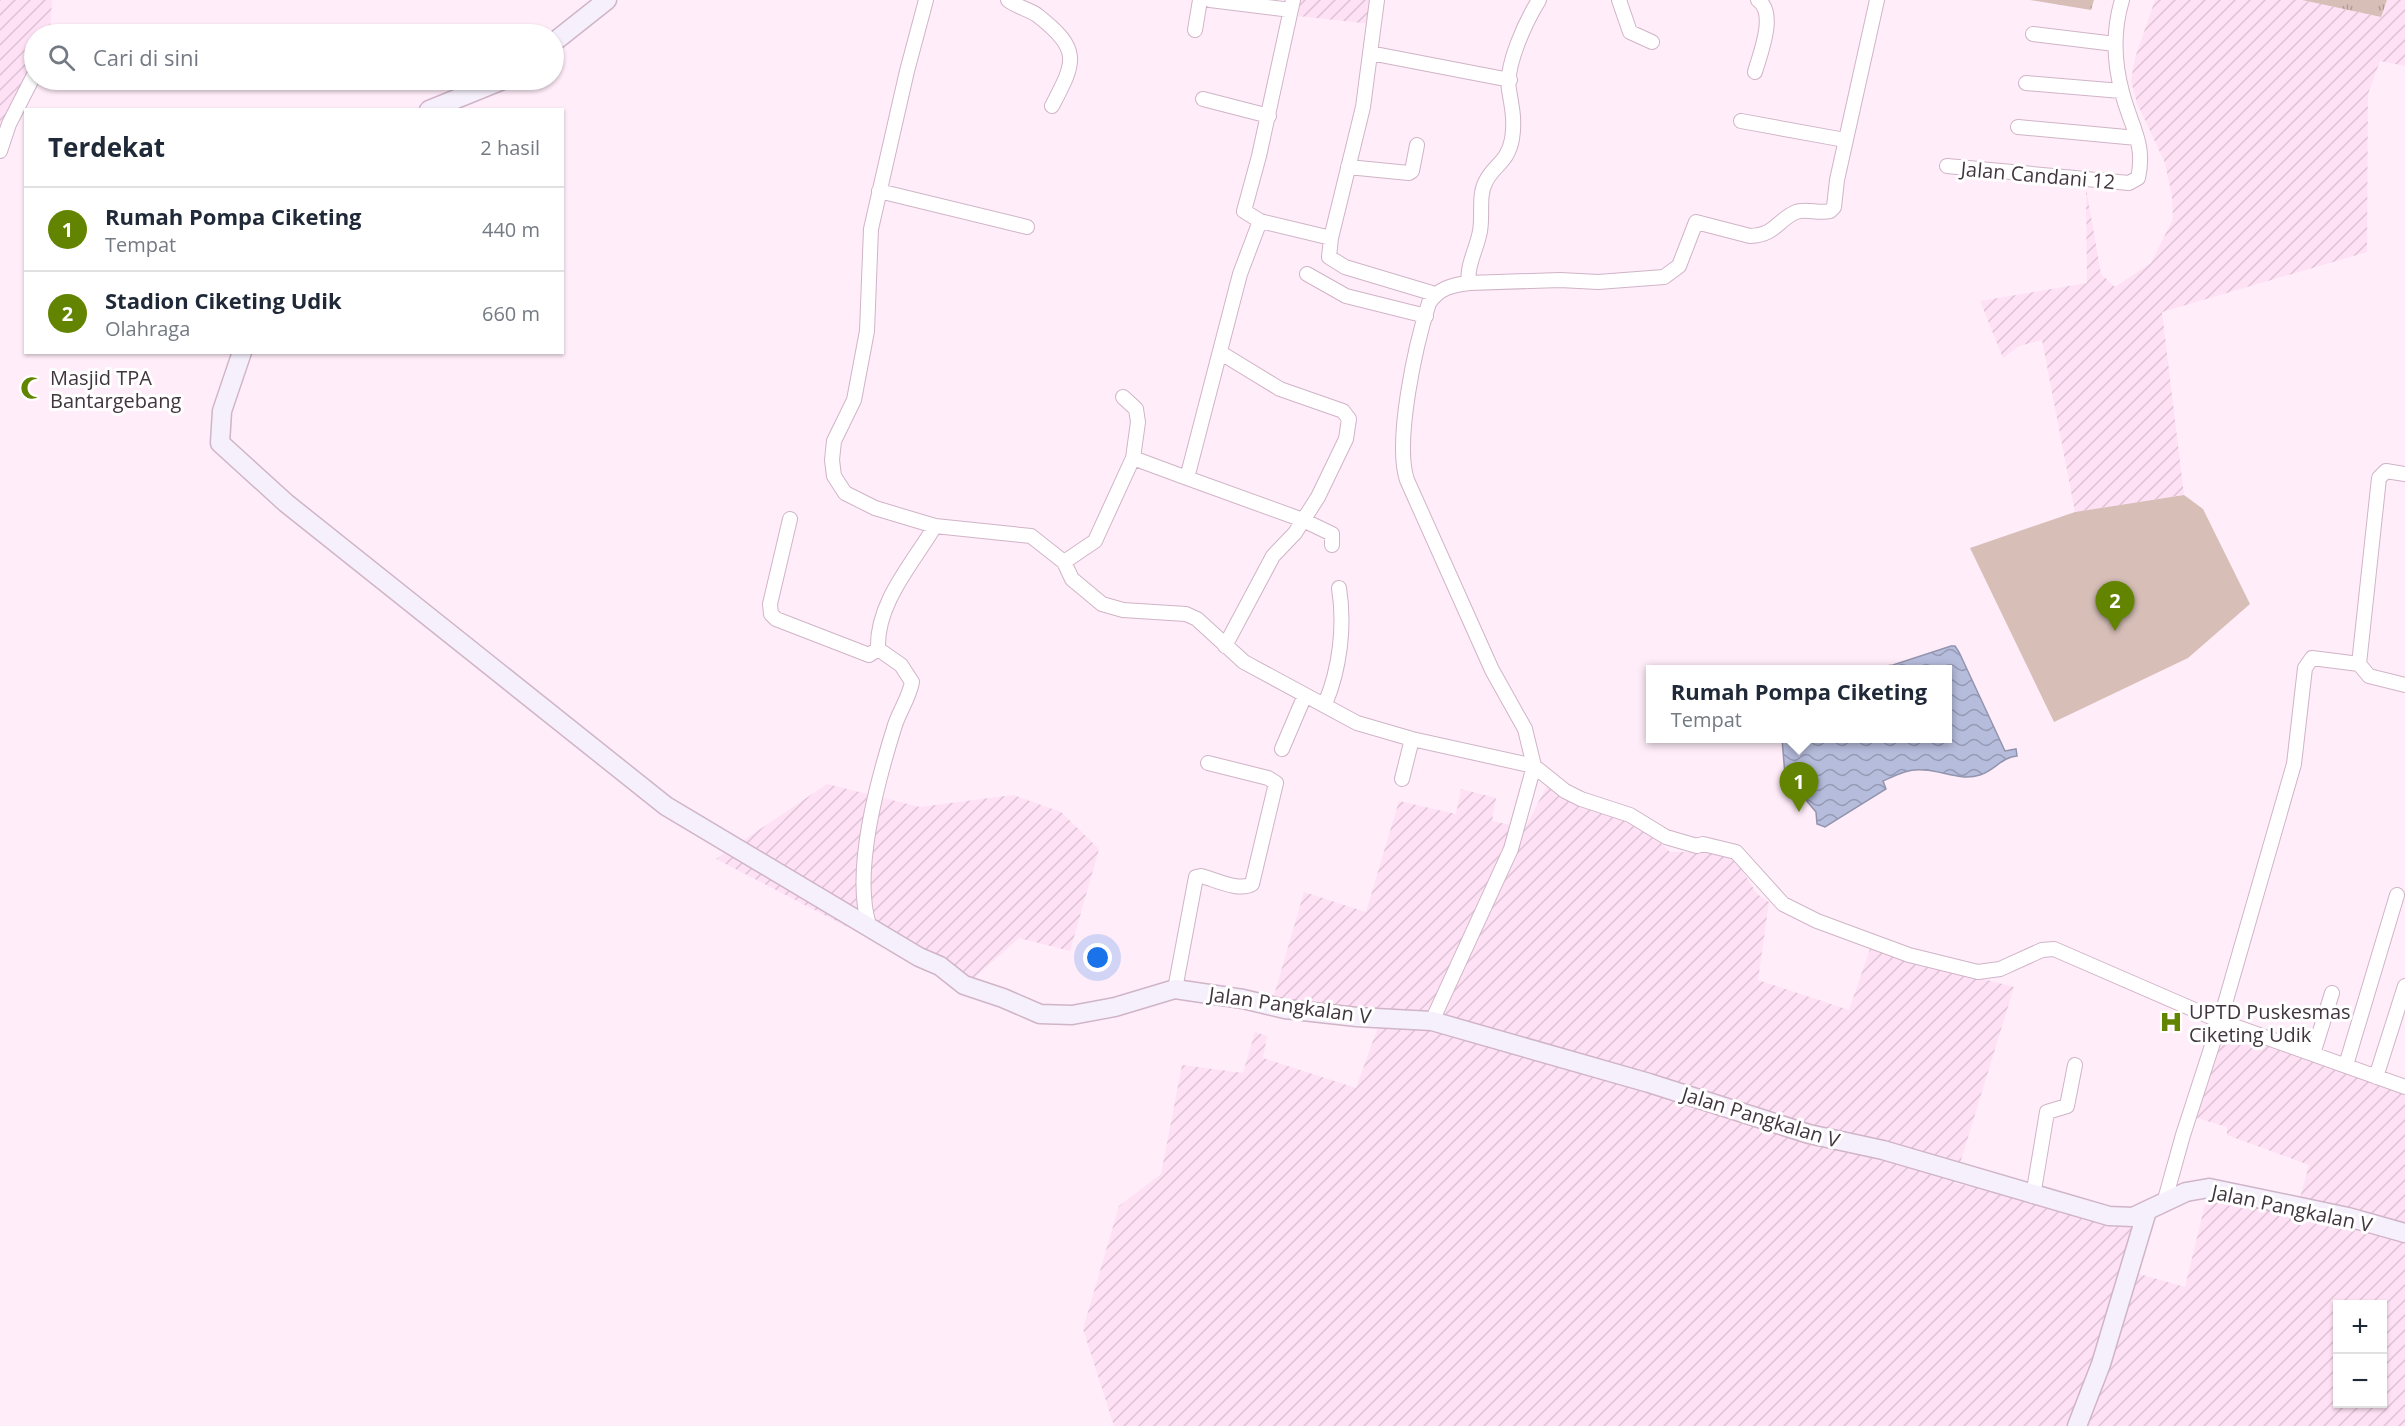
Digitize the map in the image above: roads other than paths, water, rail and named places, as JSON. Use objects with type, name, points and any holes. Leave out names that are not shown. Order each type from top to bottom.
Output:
[{"type":"street","points":[[564,34],[607,0]]},
{"type":"street","points":[[926,0],[879,191],[869,254],[867,331],[854,400],[834,441],[834,476],[845,493],[875,508],[935,526],[1031,536],[1064,562],[1072,579],[1102,604],[1123,610],[1186,614],[1197,619],[1244,662],[1357,723],[1412,739],[1534,766],[1565,791],[1581,799],[1630,815],[1666,837],[1696,846],[1703,844],[1736,852],[1782,904],[1817,921],[1910,955],[1978,972],[2000,969],[2042,950],[2054,948],[2220,1021],[2405,1087]]},
{"type":"street","points":[[1008,0],[1036,15],[1065,44],[1069,52],[1071,64],[1069,74],[1052,106]]},
{"type":"street","points":[[1195,30],[1200,0]]},
{"type":"street","points":[[1210,0],[1292,5],[1269,116],[1244,202],[1244,211],[1247,216],[1260,221],[1331,238]]},
{"type":"street","points":[[1377,0],[1363,107],[1331,238],[1329,257],[1345,267],[1435,294]]},
{"type":"street","points":[[1469,283],[1467,271],[1480,230],[1486,179],[1500,166],[1512,140],[1514,114],[1509,89],[1513,53],[1539,0]]},
{"type":"street","points":[[1619,0],[1630,32],[1652,42]]},
{"type":"street","points":[[1755,72],[1767,16],[1764,5],[1758,0]]},
{"type":"street","points":[[1432,1020],[1511,849],[1534,766],[1525,729],[1492,670],[1403,467],[1404,426],[1429,303],[1435,294],[1452,285],[1469,283],[1560,280],[1598,282],[1664,278],[1678,266],[1696,222],[1750,236],[1759,236],[1768,234],[1799,211],[1830,211],[1833,207],[1845,140],[1877,0]]},
{"type":"street","points":[[2018,128],[2137,138],[2121,91],[2115,44],[2117,19],[2122,0]]},
{"type":"street","points":[[2033,34],[2115,44]]},
{"type":"street","points":[[1370,53],[1510,80]]},
{"type":"street","points":[[2026,83],[2121,91]]},
{"type":"street","points":[[0,151],[9,124],[26,90]]},
{"type":"street","points":[[434,108],[478,90]]},
{"type":"street","points":[[1203,99],[1269,116]]},
{"type":"street","points":[[1741,121],[1845,140]]},
{"type":"street","name":"Jalan Candani 12","points":[[1947,166],[2129,183],[2138,178],[2143,158],[2137,138]]},
{"type":"street","points":[[1348,167],[1409,173],[1412,171],[1417,145]]},
{"type":"street","points":[[879,191],[1027,227]]},
{"type":"street","points":[[1187,478],[1248,248],[1260,221]]},
{"type":"street","points":[[1343,294],[1345,267]]},
{"type":"street","points":[[1307,273],[1343,294],[1426,316]]},
{"type":"street","points":[[1221,353],[1280,389],[1348,415],[1346,439],[1318,497],[1303,520],[1273,556],[1225,646]]},
{"type":"street","name":"Jalan Pangkalan V","points":[[242,354],[222,411],[219,443],[286,503],[666,806],[869,925],[919,957],[940,966],[963,985],[1003,998],[1040,1014],[1072,1016],[1115,1007],[1175,989],[1243,999],[1285,1009],[1357,1017],[1432,1020],[1649,1083],[1809,1134],[1883,1150],[2033,1196],[2109,1216],[2133,1218],[2186,1192],[2209,1188],[2348,1217],[2405,1233]]},
{"type":"street","points":[[1064,562],[1095,541],[1133,458],[1138,422],[1136,409],[1124,397]]},
{"type":"street","points":[[1133,458],[1303,520],[1332,534],[1332,545]]},
{"type":"street","points":[[2359,664],[2379,478],[2386,471],[2405,474]]},
{"type":"street","points":[[790,519],[770,604],[771,614],[776,619],[868,655],[878,649]]},
{"type":"street","points":[[878,649],[881,616],[935,526]]},
{"type":"street","points":[[1325,704],[1330,693],[1340,640],[1339,588]]},
{"type":"street","points":[[869,925],[863,900],[877,787],[896,723],[909,695],[912,682],[901,665],[878,649]]},
{"type":"street","points":[[2077,1426],[2182,1135],[2220,1021],[2294,764],[2305,668],[2312,658],[2318,657],[2359,664],[2369,676],[2405,685]]},
{"type":"street","points":[[1282,749],[1305,695]]},
{"type":"street","points":[[1402,780],[1412,739]]},
{"type":"street","points":[[1175,989],[1196,877],[1201,876],[1238,886],[1248,887],[1252,884],[1276,783],[1268,778],[1208,763]]},
{"type":"street","points":[[2346,1065],[2397,895]]},
{"type":"street","points":[[2376,1077],[2405,986]]},
{"type":"street","points":[[2313,1054],[2332,993]]},
{"type":"street","points":[[2033,1196],[2047,1113],[2067,1106],[2075,1065]]},
{"type":"water","points":[[1955,646],[2005,751],[2016,749],[2017,756],[1973,777],[1918,770],[1903,772],[1883,781],[1886,789],[1825,827],[1817,824],[1816,812],[1785,775],[1782,743],[1952,743],[1952,665],[1893,665]]},
{"type":"place","name":"Masjid TPA Bantargebang","points":[[32,388]]},
{"type":"place","name":"Stadion Ciketing Udik","points":[[2115,631]]},
{"type":"place","name":"Rumah Pompa Ciketing","points":[[1799,812]]},
{"type":"place","name":"UPTD Puskesmas Ciketing Udik","points":[[2171,1022]]}]
